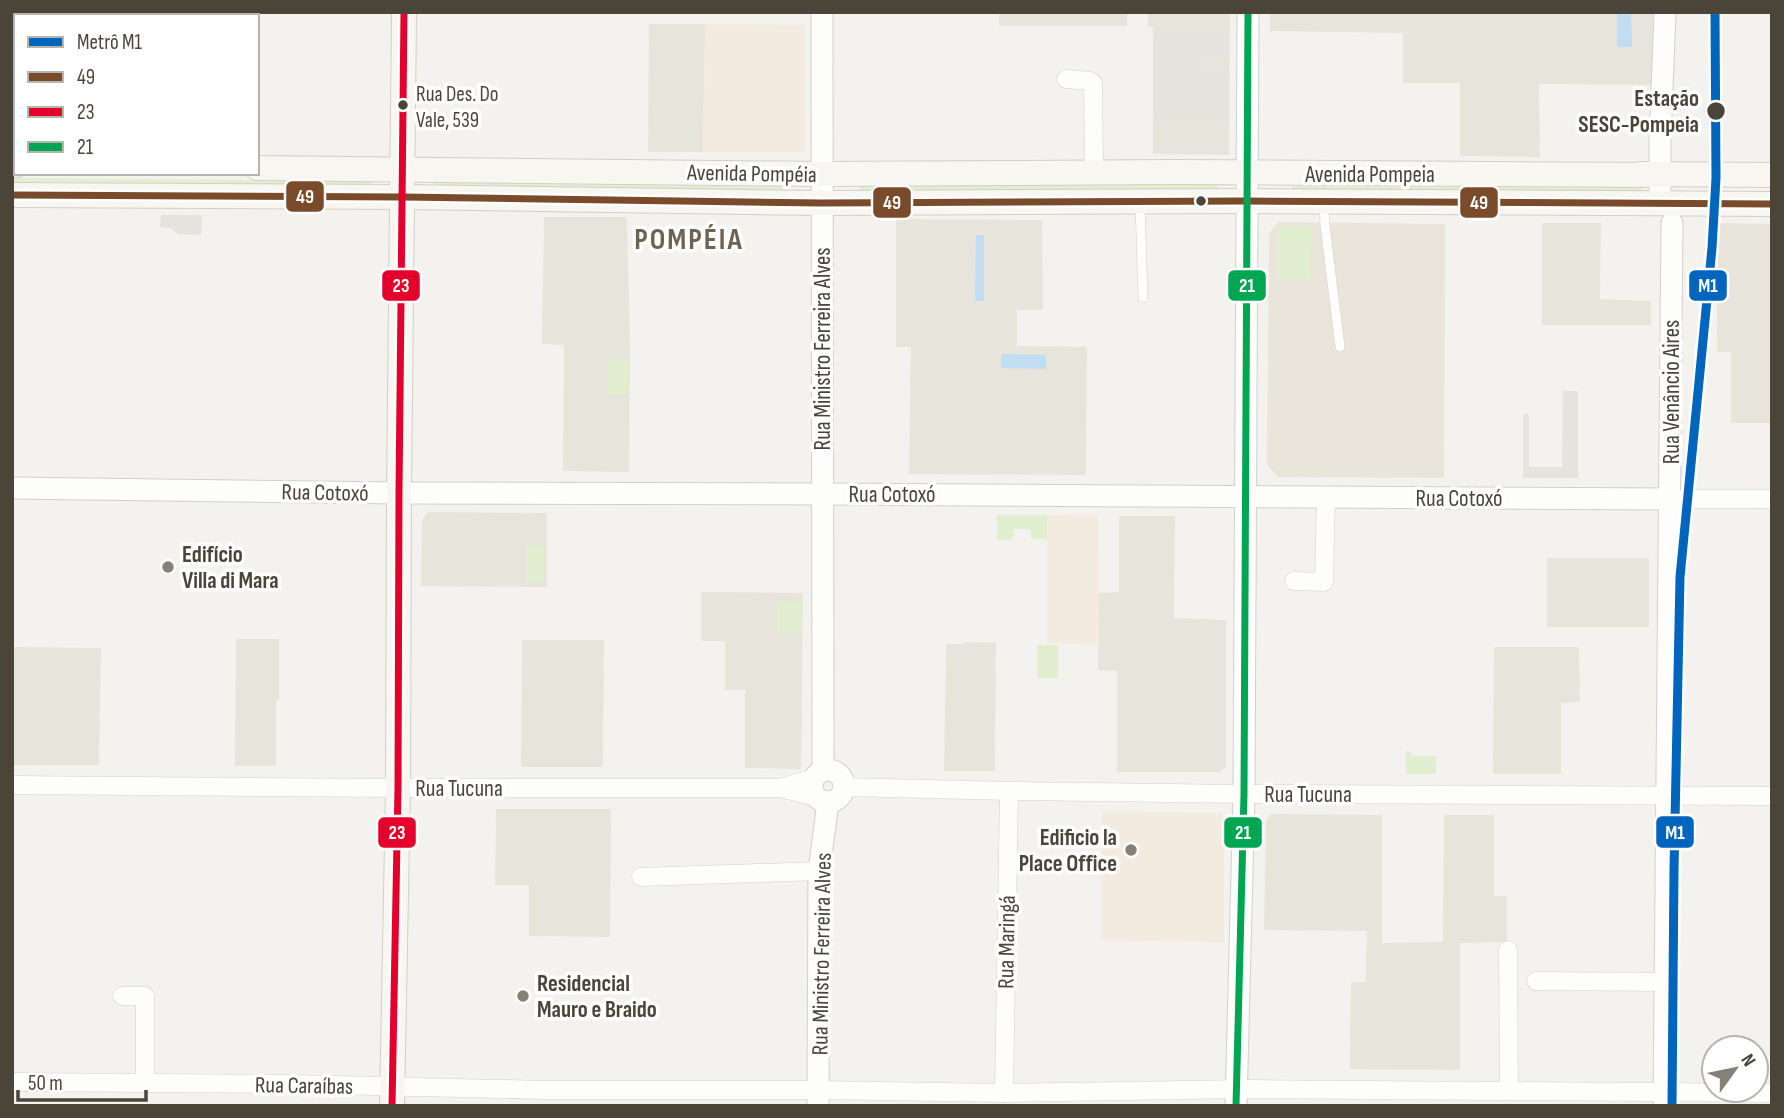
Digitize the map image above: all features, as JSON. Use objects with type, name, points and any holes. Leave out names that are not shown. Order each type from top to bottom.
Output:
[{"type":"main road","points":[[393,1096],[404,12]]},
{"type":"main road","name":"Avenida Pompéia","points":[[259,168],[821,174],[1248,173]]},
{"type":"main road","name":"Avenida Pompeia","points":[[1248,173],[1772,175]]},
{"type":"main road","name":"Avenida Pompeia","points":[[12,195],[821,203],[1247,201],[1666,214],[1772,204]]},
{"type":"street","name":"Rua Ministro Ferreira Alves","points":[[818,1098],[823,494],[822,12]]},
{"type":"street","points":[[1236,1098],[1244,794],[1248,12]]},
{"type":"street","name":"Rua Venâncio Aires","points":[[1665,12],[1660,175],[1666,214],[1670,499],[1665,1099]]},
{"type":"street","points":[[1066,79],[1093,83],[1094,172]]},
{"type":"street","name":"Rua Cotoxó","points":[[12,488],[399,494],[1772,499]]},
{"type":"street","points":[[1294,582],[1324,582],[1325,497]]},
{"type":"street","name":"Rua Tucuna","points":[[12,785],[820,787]]},
{"type":"street","points":[[820,787],[835,801],[844,787]]},
{"type":"street","name":"Rua Tucuna","points":[[844,787],[1244,794],[1772,796]]},
{"type":"street","name":"Rua Maringá","points":[[1004,1093],[1009,791]]},
{"type":"street","points":[[641,877],[819,871]]},
{"type":"street","points":[[1508,950],[1508,1091]]},
{"type":"street","points":[[1536,981],[1666,982]]},
{"type":"street","points":[[121,996],[145,996],[145,1083]]},
{"type":"street","name":"Rua Caraíbas","points":[[12,1082],[145,1083],[393,1096],[545,1090],[818,1098],[908,1099],[1004,1093],[1236,1098],[1508,1091],[1665,1099],[1772,1093]]},
{"type":"lane","points":[[1140,202],[1143,298]]},
{"type":"lane","points":[[1324,202],[1340,347]]},
{"type":"shaded area","points":[[999,12],[1127,12],[1127,26],[999,26]]},
{"type":"shaded area","points":[[1148,12],[1230,12],[1229,155],[1153,154],[1153,27],[1148,27]]},
{"type":"shaded area","points":[[1270,12],[1653,12],[1653,85],[1539,84],[1540,157],[1460,156],[1460,83],[1403,83],[1403,33],[1270,31]]},
{"type":"shaded area","points":[[649,24],[705,24],[703,152],[648,152]]},
{"type":"shaded area","points":[[705,24],[805,25],[805,152],[703,152]]},
{"type":"shaded area","points":[[1153,33],[1229,33],[1229,55],[1202,57],[1202,71],[1226,71],[1229,76],[1229,117],[1153,117]]},
{"type":"shaded area","points":[[161,215],[202,215],[201,235],[178,234],[171,228],[160,227]]},
{"type":"shaded area","points":[[544,217],[627,217],[629,472],[563,471],[564,345],[542,344]]},
{"type":"shaded area","points":[[896,219],[1042,220],[1043,310],[1017,310],[1017,346],[1087,347],[1086,475],[909,474],[911,347],[896,347]]},
{"type":"shaded area","points":[[1278,222],[1445,224],[1444,478],[1278,477],[1267,465],[1269,234]]},
{"type":"shaded area","points":[[1542,223],[1601,223],[1600,299],[1651,301],[1651,325],[1542,325]]},
{"type":"shaded area","points":[[1718,223],[1772,224],[1772,423],[1731,423],[1731,352],[1717,352]]},
{"type":"shaded area","points":[[1563,391],[1578,391],[1578,478],[1523,478],[1523,414],[1528,414],[1529,417],[1529,467],[1562,467]]},
{"type":"shaded area","points":[[428,512],[547,513],[547,587],[421,586],[422,520]]},
{"type":"shaded area","points":[[1047,515],[1098,516],[1099,644],[1047,643]]},
{"type":"shaded area","points":[[1119,516],[1175,516],[1174,618],[1226,620],[1226,767],[1220,772],[1117,772],[1117,671],[1098,670],[1098,593],[1119,592]]},
{"type":"shaded area","points":[[1547,558],[1649,558],[1649,627],[1547,627]]},
{"type":"shaded area","points":[[701,592],[803,593],[801,769],[745,768],[745,690],[725,690],[725,641],[701,641]]},
{"type":"shaded area","points":[[236,639],[279,639],[276,766],[235,766]]},
{"type":"shaded area","points":[[522,640],[604,640],[603,767],[521,767]]},
{"type":"shaded area","points":[[996,643],[995,771],[944,771],[946,644]]},
{"type":"shaded area","points":[[12,647],[101,648],[99,765],[12,765]]},
{"type":"shaded area","points":[[1494,647],[1579,647],[1580,702],[1561,703],[1561,774],[1493,774]]},
{"type":"shaded area","points":[[496,809],[611,809],[610,937],[529,936],[529,885],[495,885]]},
{"type":"shaded area","points":[[1102,812],[1220,813],[1224,817],[1224,942],[1101,940]]},
{"type":"shaded area","points":[[1271,814],[1382,815],[1382,943],[1443,942],[1444,815],[1494,815],[1494,896],[1507,896],[1507,942],[1460,943],[1460,1070],[1350,1069],[1351,982],[1366,982],[1367,931],[1264,930],[1266,820]]},
{"type":"green space","points":[[13,178],[372,181],[372,185],[13,182]]},
{"type":"green space","points":[[434,182],[789,187],[790,190],[434,185]]},
{"type":"green space","points":[[1218,185],[1218,189],[860,190],[860,186]]},
{"type":"green space","points":[[1292,186],[1642,188],[1642,191],[1292,189]]},
{"type":"green space","points":[[1278,226],[1312,227],[1310,279],[1277,278]]},
{"type":"green space","points":[[608,359],[628,359],[628,394],[608,394]]},
{"type":"green space","points":[[997,515],[1047,515],[1047,539],[1031,539],[1031,529],[1014,529],[1013,539],[997,540]]},
{"type":"green space","points":[[527,546],[544,546],[544,583],[526,583]]},
{"type":"green space","points":[[777,601],[803,601],[802,633],[777,633]]},
{"type":"green space","points":[[1037,645],[1058,645],[1058,678],[1037,678]]},
{"type":"green space","points":[[1406,751],[1411,751],[1412,756],[1436,756],[1436,774],[1406,774]]},
{"type":"water","points":[[1617,12],[1631,12],[1632,47],[1617,47]]},
{"type":"water","points":[[976,235],[984,235],[984,301],[975,301]]},
{"type":"water","points":[[1001,354],[1046,355],[1046,369],[1001,368]]},
{"type":"metro line","name":"M1","points":[[1672,1106],[1680,577],[1712,248],[1716,178],[1715,12]]},
{"type":"transit line","name":"23","points":[[392,1106],[398,788],[404,12]]},
{"type":"transit line","name":"21","points":[[1236,1106],[1244,794],[1248,12]]},
{"type":"transit line","name":"49","points":[[12,195],[821,203],[1247,201],[1772,204]]},
{"type":"place","name":"Rua Des. Do Vale, 539","points":[[403,105]]},
{"type":"place","name":"Estação SESC-Pompeia","points":[[1716,111]]},
{"type":"place","name":"Edifício Villa di Mara","points":[[168,567]]},
{"type":"place","name":"Edificio la Place Office","points":[[1131,850]]},
{"type":"place","name":"Residencial Mauro e Braido","points":[[523,996]]},
{"type":"district","name":"POMPÉIA","points":[[689,239]]}]
